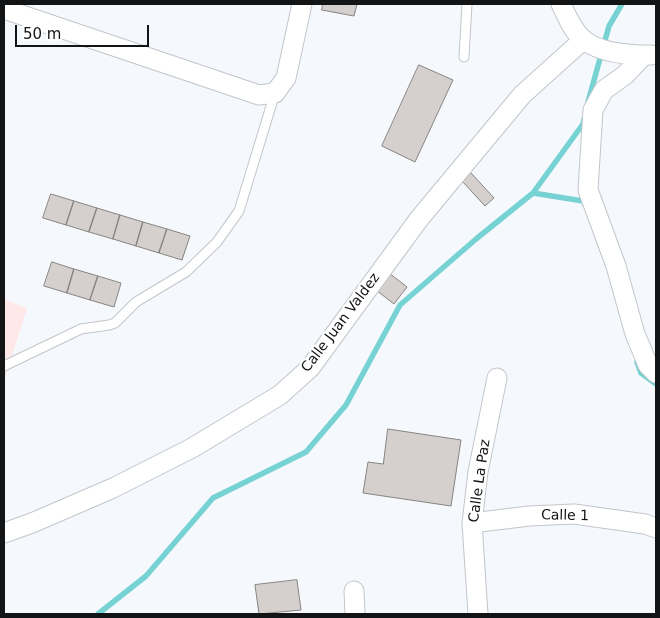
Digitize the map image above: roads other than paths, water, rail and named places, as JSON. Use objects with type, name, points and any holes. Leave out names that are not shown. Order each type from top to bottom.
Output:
[{"type":"street","points":[[4,9],[259,95],[275,92],[286,78],[302,4]]},
{"type":"street","points":[[561,4],[572,24],[590,43],[642,55],[625,75],[604,90],[593,110],[588,190],[616,266],[635,334],[648,365],[656,373]]},
{"type":"street","name":"Calle Juan Valdez","points":[[4,533],[32,524],[113,488],[192,448],[280,395],[310,368],[418,219],[522,94],[590,43]]},
{"type":"street","name":"Calle La Paz","points":[[478,614],[472,523],[478,472],[497,378]]},
{"type":"street","name":"Calle 1","points":[[472,523],[529,516],[574,514],[645,524],[656,528]]},
{"type":"street","points":[[354,592],[355,614]]},
{"type":"lane","points":[[464,57],[468,4]]},
{"type":"lane","points":[[4,366],[81,328],[115,323],[136,302],[186,272],[217,242],[239,211],[275,92]]},
{"type":"waterway","points":[[588,102],[609,26],[622,4]]},
{"type":"waterway","points":[[98,614],[146,576],[213,498],[306,452],[346,405],[400,305],[476,239],[533,193],[583,124],[584,119]]},
{"type":"waterway","points":[[533,193],[583,201],[586,206]]},
{"type":"waterway","points":[[637,362],[641,373],[656,384]]}]
